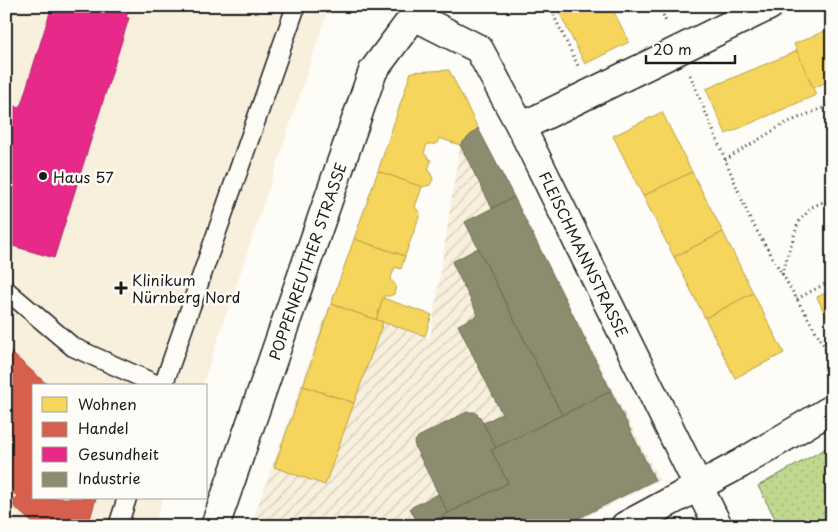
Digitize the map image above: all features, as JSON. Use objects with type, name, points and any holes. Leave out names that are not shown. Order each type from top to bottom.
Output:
[{"type":"street","points":[[521,127],[769,6]]},
{"type":"street","name":"FLEISCHMANNSTRASSE","points":[[413,11],[479,49],[521,127],[718,526]]},
{"type":"street","name":"POPPENREUTHER STRASSE","points":[[215,526],[373,70],[413,11]]},
{"type":"street","points":[[625,526],[740,464],[832,409]]},
{"type":"lane","points":[[162,384],[296,6]]},
{"type":"lane","points":[[6,290],[73,347],[156,384]]},
{"type":"lane","points":[[118,526],[126,500]]},
{"type":"path","points":[[549,6],[591,93]]},
{"type":"path","points":[[679,50],[750,220],[832,360]]},
{"type":"path","points":[[725,160],[784,124],[832,104]]},
{"type":"path","points":[[782,274],[798,223],[812,207],[832,198]]},
{"type":"path","points":[[797,299],[832,280]]},
{"type":"shaded area","name":"Klinikum Nürnberg Nord","points":[[6,6],[329,6],[203,384],[32,384],[32,500],[162,500],[154,526],[6,526]]},
{"type":"shaded area","points":[[478,128],[659,480],[569,526],[420,526],[415,517],[376,526],[251,526],[330,304],[430,339],[460,145]]},
{"type":"green space","points":[[832,445],[832,526],[779,526],[758,486]]},
{"type":"building: Wohnen","points":[[556,6],[611,6],[629,42],[585,64]]},
{"type":"building: Wohnen","points":[[832,28],[832,80],[813,88],[794,44]]},
{"type":"building: Wohnen","points":[[797,51],[816,95],[726,134],[706,89]]},
{"type":"building: Wohnen","points":[[449,70],[478,128],[460,145],[439,138],[437,144],[427,144],[424,153],[431,161],[428,170],[433,179],[430,185],[422,187],[378,171],[411,72]]},
{"type":"building: Wohnen","points":[[662,112],[692,172],[643,196],[613,136]]},
{"type":"building: Wohnen","points":[[378,171],[422,187],[415,207],[420,213],[405,256],[354,239]]},
{"type":"building: Wohnen","points":[[692,172],[723,232],[674,257],[643,196]]},
{"type":"building: Wohnen","points":[[723,232],[753,293],[705,318],[674,257]]},
{"type":"building: Wohnen","points":[[354,239],[405,256],[401,269],[395,267],[390,280],[396,286],[394,294],[384,296],[376,320],[331,304]]},
{"type":"building: Wohnen","points":[[832,290],[832,329],[817,297]]},
{"type":"building: Wohnen","points":[[753,293],[784,353],[735,378],[705,318]]},
{"type":"building: Wohnen","points":[[383,298],[432,315],[425,336],[376,320]]},
{"type":"building: Wohnen","points":[[331,304],[383,322],[354,403],[303,386]]},
{"type":"building: Wohnen","points":[[303,386],[354,403],[325,485],[274,467]]},
{"type":"building: Handel","points":[[6,348],[47,384],[32,384],[32,500],[95,500],[88,526],[36,526],[11,504],[17,496],[6,487]]},
{"type":"building: Gesundheit","name":"Haus 57","points":[[52,6],[130,6],[126,17],[129,18],[54,258],[6,244],[6,103],[20,108]]},
{"type":"building: Industrie","points":[[478,128],[514,197],[492,208],[460,145]]},
{"type":"building: Industrie","points":[[514,197],[611,391],[562,415],[465,222]]},
{"type":"building: Industrie","points":[[478,248],[562,415],[496,448],[483,423],[502,414],[458,325],[478,315],[452,262]]},
{"type":"building: Industrie","points":[[611,391],[655,480],[563,526],[423,526],[508,483],[491,450]]},
{"type":"building: Industrie","points":[[467,412],[475,412],[480,417],[496,448],[491,450],[508,483],[448,513],[414,443],[418,437]]},
{"type":"building: Industrie","points":[[438,494],[448,513],[423,526],[419,526],[410,508]]},
{"type":"place","name":"Haus 57","points":[[43,176]]},
{"type":"place","name":"Klinikum Nürnberg Nord","points":[[121,288]]}]
